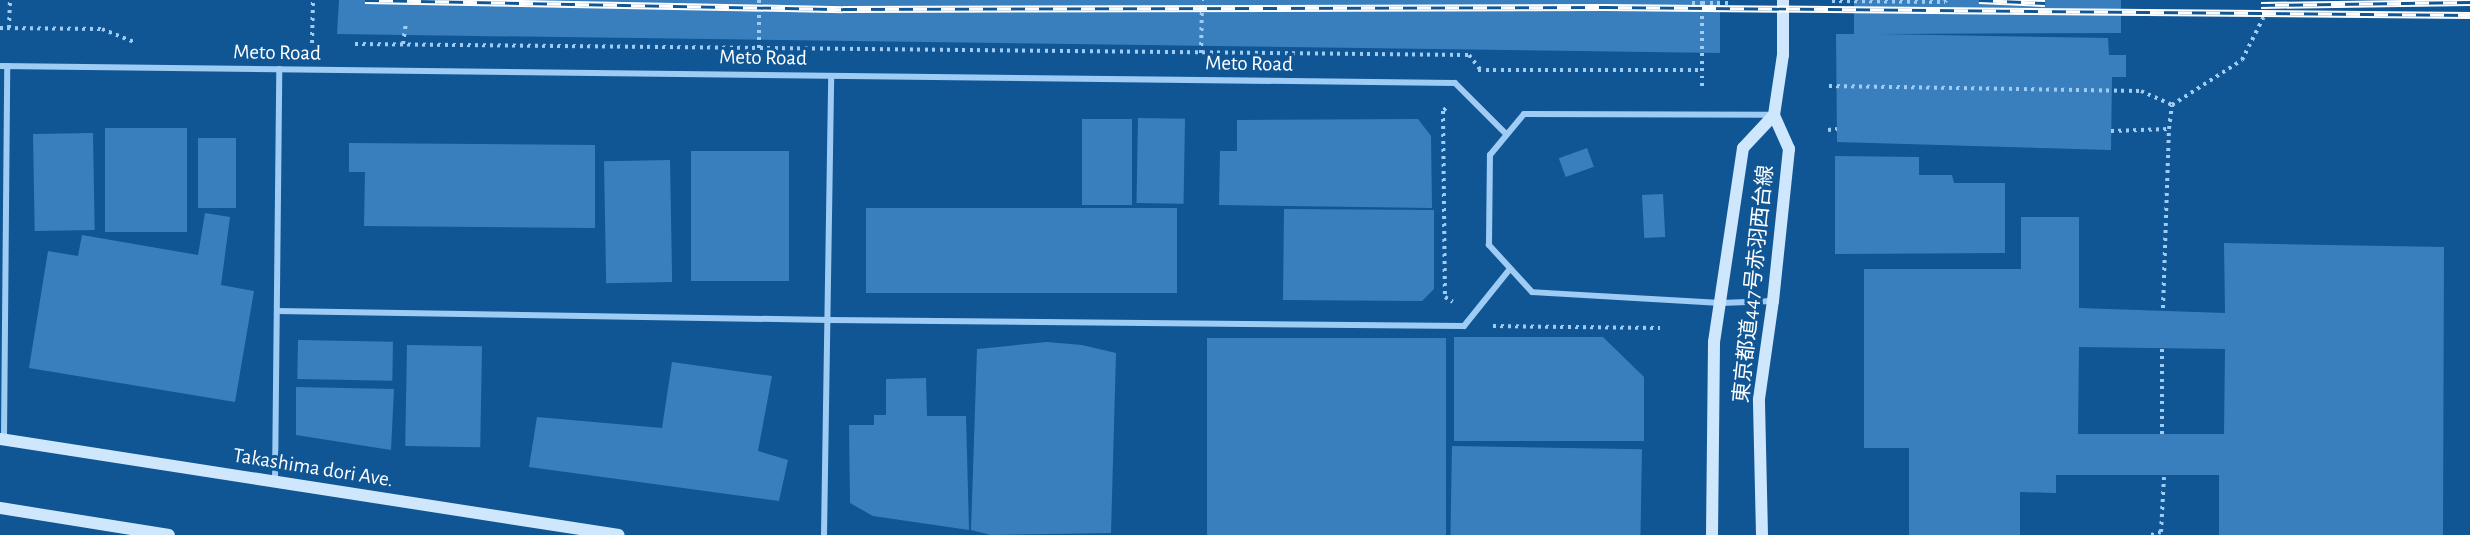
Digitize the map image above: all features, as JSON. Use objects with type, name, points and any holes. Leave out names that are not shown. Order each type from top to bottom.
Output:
[{"type":"main road","points":[[1774,115],[1783,55],[1783,0]]},
{"type":"main road","name":"東京都道447号赤羽西台線","points":[[1712,535],[1714,342],[1743,148],[1774,115],[1789,149],[1773,301],[1759,399],[1762,535]]},
{"type":"main road","name":"Takashima dori Ave.","points":[[2,440],[619,535]]},
{"type":"main road","points":[[0,508],[169,535]]},
{"type":"street","points":[[2,440],[3,66]]},
{"type":"street","name":"Meto Road","points":[[3,66],[1455,83],[1462,90]]},
{"type":"street","points":[[275,482],[279,69]]},
{"type":"street","points":[[824,535],[831,76]]},
{"type":"street","points":[[1462,90],[1505,133]]},
{"type":"street","points":[[1773,301],[1721,303],[1532,292],[1489,246],[1490,154],[1505,133],[1524,114],[1774,115]]},
{"type":"street","points":[[277,311],[829,320],[1464,326],[1509,270]]},
{"type":"path","points":[[9,28],[10,0]]},
{"type":"path","points":[[312,44],[313,0]]},
{"type":"path","points":[[759,0],[759,48]]},
{"type":"path","points":[[1201,53],[1202,0]]},
{"type":"path","points":[[1832,1],[1946,0]]},
{"type":"path","points":[[2172,105],[2242,60],[2272,0]]},
{"type":"path","points":[[1692,3],[1731,3]]},
{"type":"path","points":[[1702,3],[1702,86]]},
{"type":"path","points":[[403,44],[406,22]]},
{"type":"path","points":[[0,28],[102,29],[134,42],[146,42]]},
{"type":"path","points":[[300,43],[324,44]]},
{"type":"path","points":[[346,44],[1388,55]]},
{"type":"path","points":[[1660,328],[1493,327],[1445,297],[1443,111],[1480,69],[1702,70]]},
{"type":"path","points":[[1829,86],[2141,91],[2172,105]]},
{"type":"path","points":[[2163,308],[2169,129],[2172,105]]},
{"type":"path","points":[[1828,130],[1837,129]]},
{"type":"path","points":[[2111,131],[2169,129]]},
{"type":"path","points":[[2162,349],[2162,434]]},
{"type":"path","points":[[2151,535],[2161,532],[2164,477]]},
{"type":"building","points":[[339,0],[1720,0],[1720,53],[337,34]]},
{"type":"building","points":[[1854,0],[2121,0],[2121,33],[1879,34],[2108,38],[2109,55],[2126,55],[2126,77],[2112,77],[2111,150],[1837,142],[1836,34],[1854,34]]},
{"type":"building","points":[[1138,118],[1185,119],[1184,204],[1137,203]]},
{"type":"building","points":[[1082,119],[1132,119],[1132,205],[1082,205]]},
{"type":"building","points":[[1418,119],[1431,136],[1432,208],[1219,205],[1220,151],[1237,151],[1237,120]]},
{"type":"building","points":[[105,128],[187,128],[187,232],[105,232]]},
{"type":"building","points":[[93,133],[95,230],[35,231],[33,134]]},
{"type":"building","points":[[198,138],[236,138],[236,208],[198,208]]},
{"type":"building","points":[[349,143],[595,145],[595,228],[364,226],[365,172],[349,172]]},
{"type":"building","points":[[1587,148],[1594,167],[1566,177],[1559,158]]},
{"type":"building","points":[[691,151],[789,151],[789,281],[691,281]]},
{"type":"building","points":[[1835,156],[1919,157],[1919,175],[1952,175],[1954,183],[2005,183],[2005,253],[1835,254]]},
{"type":"building","points":[[670,160],[672,282],[606,283],[604,161]]},
{"type":"building","points":[[1663,194],[1665,237],[1644,238],[1642,195]]},
{"type":"building","points":[[866,208],[1177,208],[1177,293],[866,293]]},
{"type":"building","points":[[1284,209],[1434,210],[1434,289],[1422,301],[1283,300]]},
{"type":"building","points":[[205,213],[230,217],[221,285],[254,291],[235,402],[29,368],[48,251],[78,256],[82,235],[198,255]]},
{"type":"building","points":[[2021,217],[2079,217],[2079,308],[2225,313],[2224,243],[2444,247],[2443,535],[2219,535],[2219,475],[2056,475],[2056,493],[2020,492],[2020,535],[1909,535],[1909,448],[1864,448],[1864,269],[2021,269]],"holes":[[[2079,347],[2225,349],[2224,434],[2078,434]]]},
{"type":"building","points":[[1454,337],[1603,337],[1644,377],[1644,441],[1454,441]]},
{"type":"building","points":[[1207,338],[1446,338],[1446,535],[1207,535]]},
{"type":"building","points":[[298,340],[393,342],[392,381],[297,379]]},
{"type":"building","points":[[1047,342],[1082,345],[1116,353],[1111,533],[991,535],[971,530],[977,349]]},
{"type":"building","points":[[407,345],[482,346],[480,447],[405,446]]},
{"type":"building","points":[[672,362],[772,376],[758,451],[788,460],[779,501],[529,467],[537,417],[662,428]]},
{"type":"building","points":[[926,378],[927,416],[966,416],[969,530],[873,516],[850,503],[849,425],[874,425],[874,415],[886,415],[886,379]]},
{"type":"building","points":[[296,387],[394,389],[391,450],[296,435]]},
{"type":"building","points":[[1452,446],[1642,449],[1640,535],[1450,535]]},
{"type":"railway","points":[[365,0],[843,9],[1604,7],[2470,15]]},
{"type":"railway","points":[[1979,0],[2045,3]]},
{"type":"railway","points":[[2261,5],[2470,2]]}]
